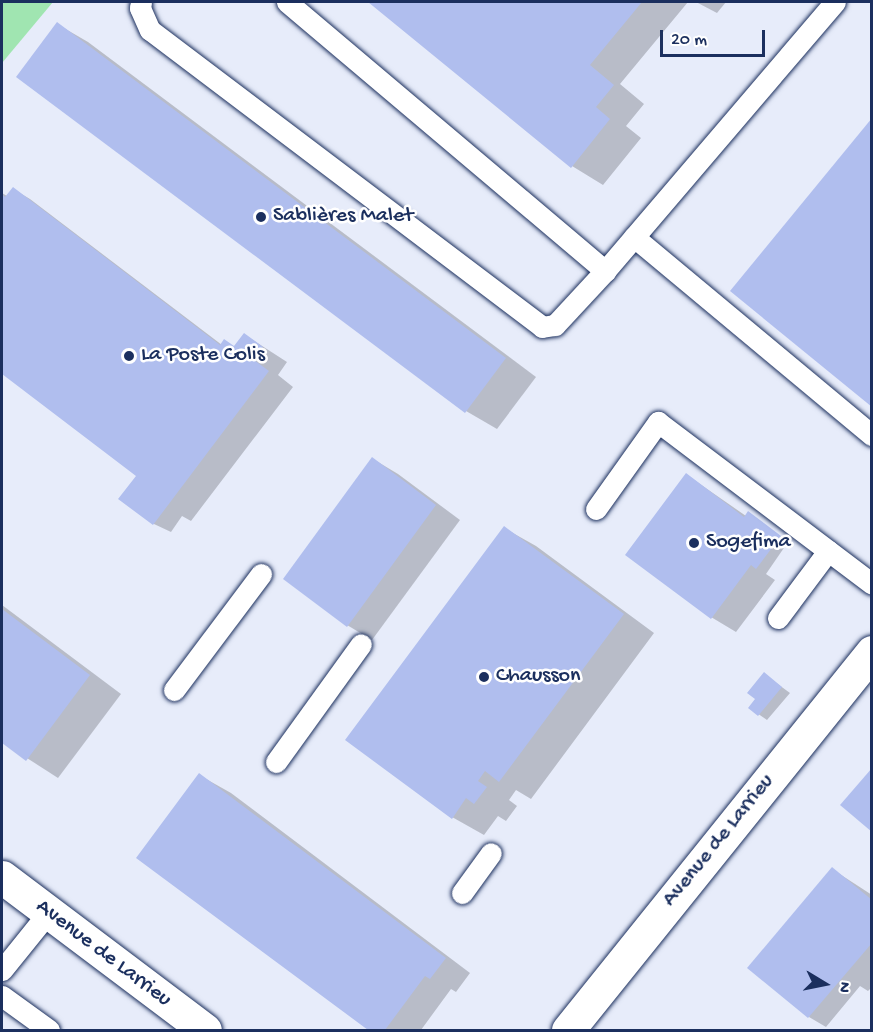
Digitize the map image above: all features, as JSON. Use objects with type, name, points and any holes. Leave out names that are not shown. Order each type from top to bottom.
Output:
[{"type":"street","name":"Avenue de Larrieu","points":[[568,1030],[872,652]]},
{"type":"street","name":"Avenue de Larrieu","points":[[2,877],[205,1030]]},
{"type":"lane","points":[[141,2],[140,8],[150,30],[542,327],[555,324],[605,271],[834,2]]},
{"type":"lane","points":[[287,2],[605,271]]},
{"type":"lane","points":[[634,237],[872,435]]},
{"type":"lane","points":[[596,509],[658,422],[872,584]]},
{"type":"lane","points":[[778,618],[828,551]]},
{"type":"lane","points":[[174,690],[261,574]]},
{"type":"lane","points":[[276,762],[361,644]]},
{"type":"lane","points":[[462,893],[491,854]]},
{"type":"lane","points":[[2,970],[48,913]]},
{"type":"lane","points":[[2,996],[49,1030]]},
{"type":"green space","points":[[2,2],[53,2],[2,63]]},
{"type":"building","points":[[368,2],[642,2],[590,65],[614,85],[596,107],[610,119],[571,168]]},
{"type":"building","name":"Sablières Malet","points":[[57,22],[506,358],[465,413],[16,77]]},
{"type":"building","points":[[872,118],[872,407],[730,291]]},
{"type":"building","name":"La Poste Colis","points":[[13,187],[220,345],[224,339],[234,346],[244,333],[263,347],[254,360],[269,371],[153,525],[118,499],[136,476],[2,374],[2,194],[5,197]]},
{"type":"building","points":[[372,457],[436,505],[347,627],[283,579]]},
{"type":"building","name":"Sogefima","points":[[686,473],[744,517],[748,511],[781,536],[756,569],[751,565],[711,619],[625,555]]},
{"type":"building","name":"Chausson","points":[[504,526],[624,614],[499,782],[485,771],[478,781],[487,787],[474,804],[466,798],[452,819],[345,740]]},
{"type":"building","points":[[2,609],[90,675],[26,761],[2,743]]},
{"type":"building","points":[[764,672],[782,687],[758,716],[748,708],[755,699],[747,693]]},
{"type":"building","points":[[872,768],[872,832],[840,805]]},
{"type":"building","points":[[199,773],[446,958],[430,979],[425,976],[385,1030],[368,1030],[136,858]]},
{"type":"building","points":[[832,867],[872,900],[872,943],[808,1018],[747,968]]},
{"type":"place","name":"Sablières Malet","points":[[261,217]]},
{"type":"place","name":"La Poste Colis","points":[[129,356]]},
{"type":"place","name":"Sogefima","points":[[694,543]]},
{"type":"place","name":"Chausson","points":[[484,677]]}]
